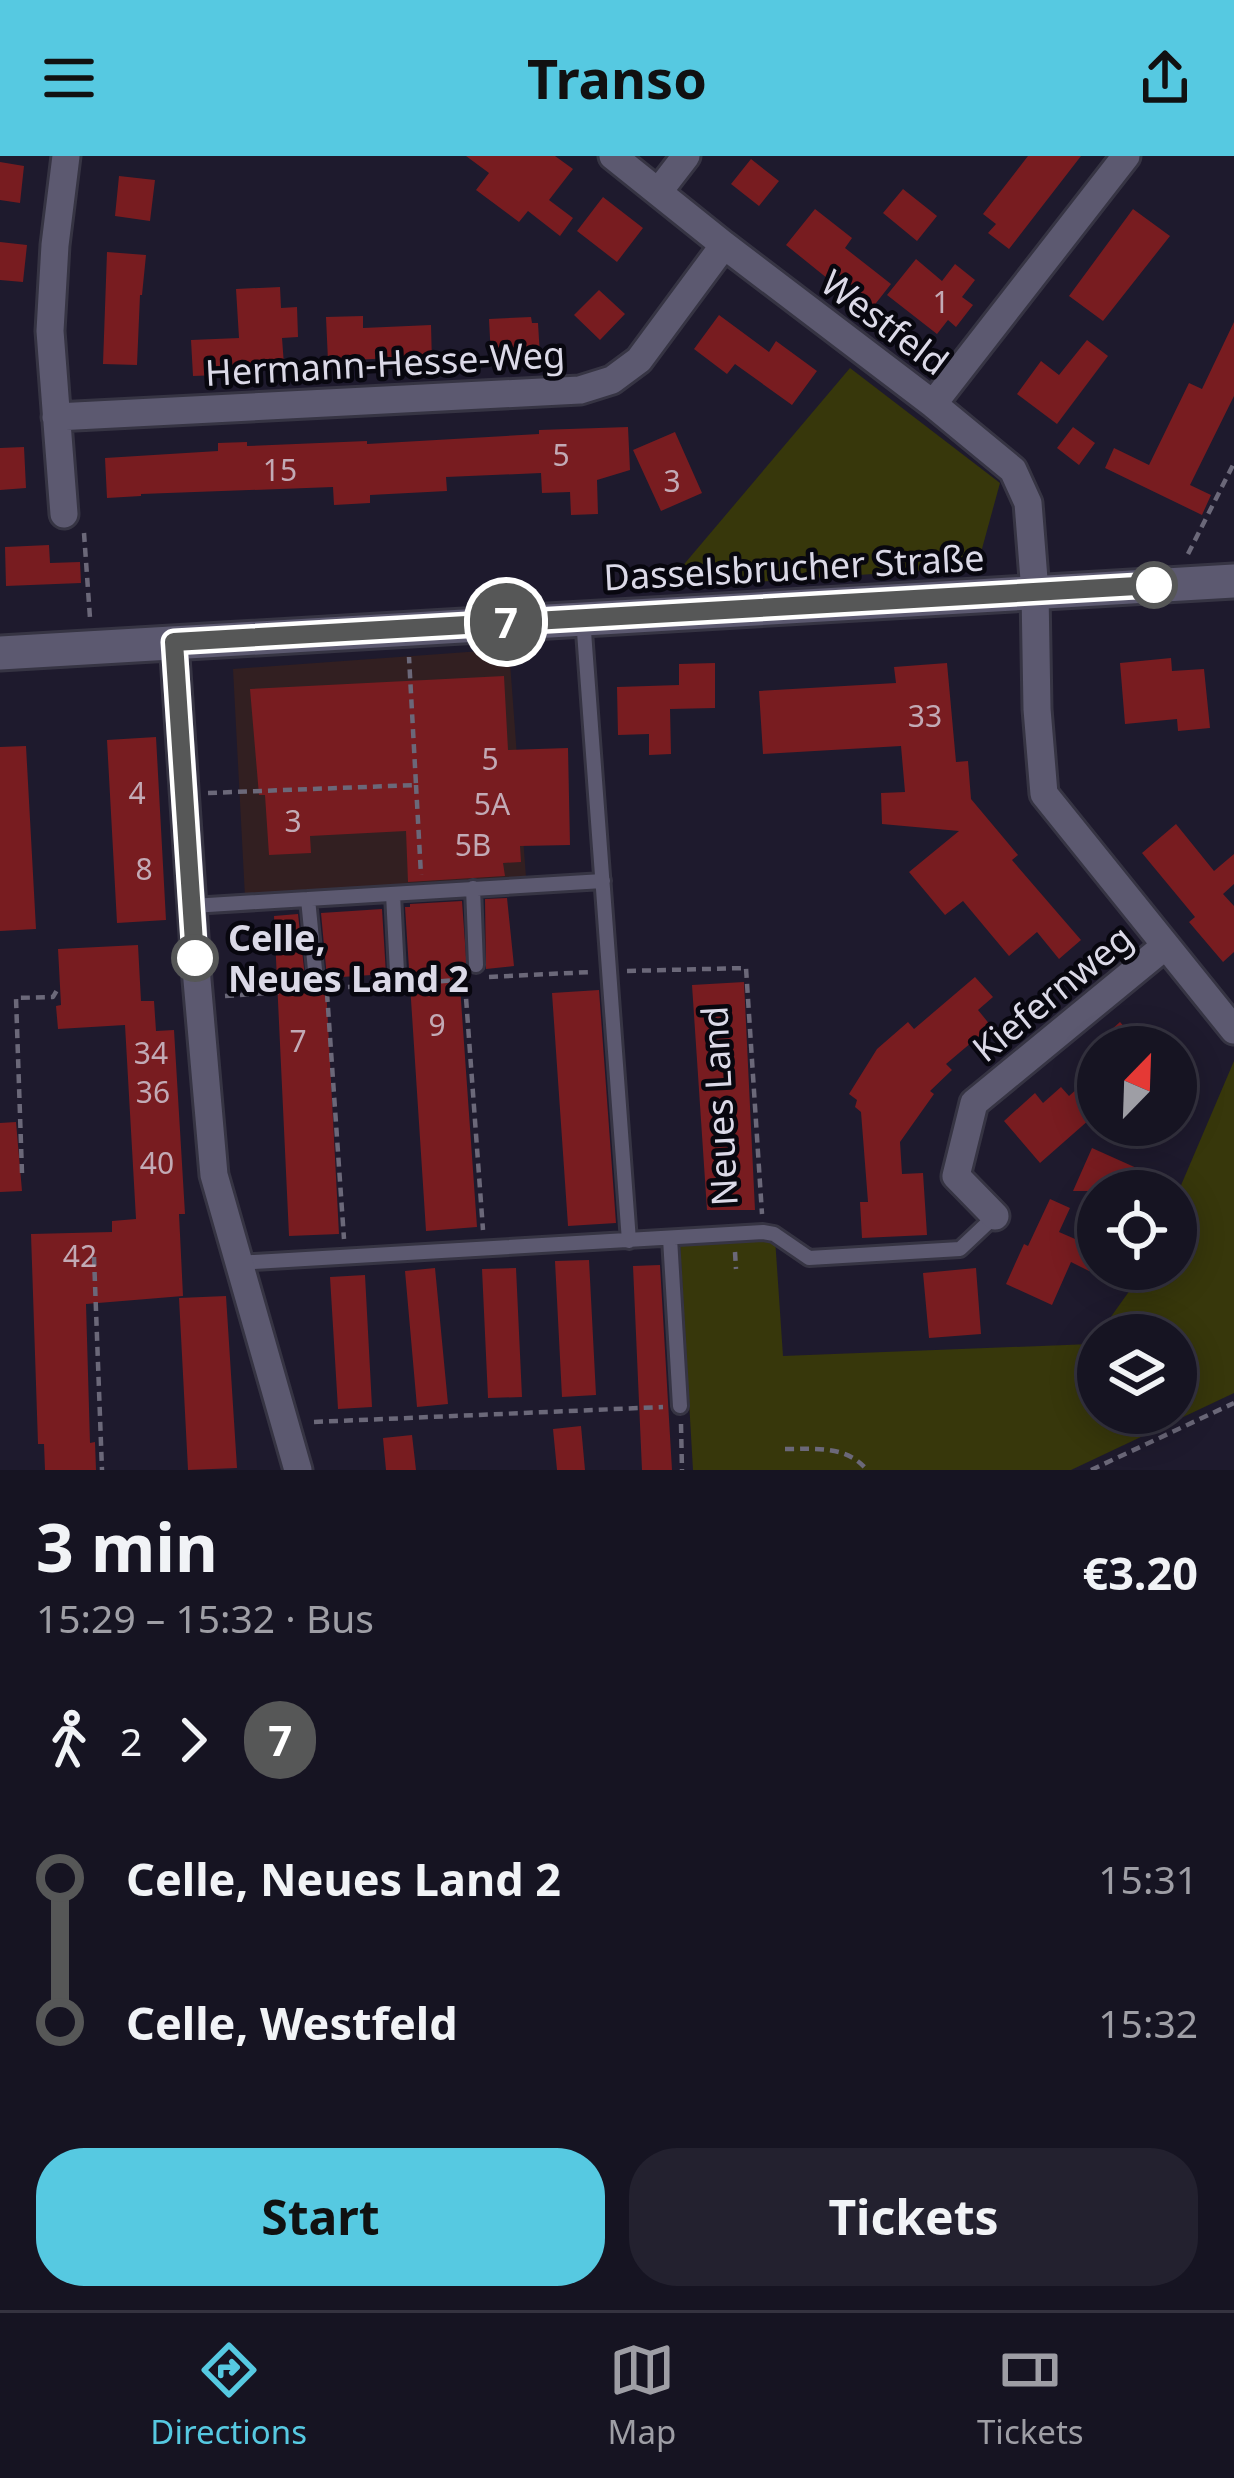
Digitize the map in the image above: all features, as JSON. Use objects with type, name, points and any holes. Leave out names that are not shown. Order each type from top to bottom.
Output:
[{"type":"street","points":[[64,514],[50,331],[67,156]]},
{"type":"street","name":"Westfeld","points":[[614,156],[1013,470],[1028,503],[1035,592]]},
{"type":"street","points":[[659,191],[686,156]]},
{"type":"street","points":[[933,404],[1126,156]]},
{"type":"street","name":"Hermann-Hesse-Weg","points":[[56,417],[580,390],[612,380],[639,360],[724,245]]},
{"type":"street","name":"Dasselsbrucher Straße","points":[[0,653],[1234,581]]},
{"type":"street","name":"Kiefernweg","points":[[1035,592],[1044,794],[1234,1030]]},
{"type":"street","points":[[174,642],[214,1175],[298,1470]]},
{"type":"street","name":"Kiefernweg","points":[[995,1216],[956,1176],[974,1103],[1166,946]]},
{"type":"lane","points":[[583,618],[629,1240]]},
{"type":"lane","points":[[192,906],[603,881]]},
{"type":"lane","points":[[473,888],[476,965]]},
{"type":"lane","points":[[393,894],[397,971]]},
{"type":"lane","points":[[308,899],[311,985]]},
{"type":"lane","name":"Neues Land","points":[[237,1263],[763,1232],[774,1234],[808,1258],[960,1250],[995,1216]]},
{"type":"lane","name":"Neues Land","points":[[670,1238],[680,1406]]},
{"type":"path","points":[[1188,584],[1188,555],[1234,464]]},
{"type":"path","points":[[64,514],[83,528],[93,647]]},
{"type":"path","points":[[409,656],[420,862]]},
{"type":"path","points":[[208,793],[416,785]]},
{"type":"path","name":"Neues Land","points":[[346,1256],[327,989],[465,980],[746,968],[763,1232]]},
{"type":"path","points":[[465,980],[484,1248]]},
{"type":"path","points":[[198,998],[311,985]]},
{"type":"path","points":[[22,1173],[16,998],[52,997],[57,990]]},
{"type":"path","points":[[94,1257],[102,1470]]},
{"type":"path","points":[[1090,1470],[1234,1403]]},
{"type":"path","points":[[285,1423],[680,1406],[682,1470]]},
{"type":"path","points":[[785,1449],[829,1449],[856,1457],[867,1470]]},
{"type":"shaded area","points":[[850,368],[1000,483],[977,567],[664,588]]},
{"type":"shaded area","points":[[509,649],[526,877],[245,897],[233,669]]},
{"type":"shaded area","points":[[1234,1061],[1234,1393],[1197,1410],[1197,1314],[1113,1314],[1130,1290],[1197,1290],[1197,1170],[1188,1170]]},
{"type":"shaded area","points":[[775,1238],[783,1356],[1077,1345],[1077,1434],[1147,1434],[1071,1470],[693,1470],[680,1244]]},
{"type":"building","points":[[466,156],[555,156],[573,169],[549,200],[573,218],[560,236],[528,211],[519,222],[476,190],[489,173]]},
{"type":"building","points":[[1028,156],[1081,156],[1009,249],[988,233],[996,224],[983,214]]},
{"type":"building","points":[[751,159],[779,181],[759,206],[731,184]]},
{"type":"building","points":[[0,162],[24,166],[20,203],[0,200]]},
{"type":"building","points":[[119,176],[155,180],[150,221],[115,216]]},
{"type":"building","points":[[903,189],[937,216],[917,241],[883,213]]},
{"type":"building","points":[[603,197],[643,228],[617,262],[577,231]]},
{"type":"building","points":[[815,209],[852,238],[845,248],[891,284],[869,312],[786,245]]},
{"type":"building","points":[[1133,209],[1170,236],[1103,321],[1069,296]]},
{"type":"building","points":[[0,242],[27,245],[23,282],[0,280]]},
{"type":"building","points":[[107,252],[146,255],[137,365],[103,364]]},
{"type":"building","points":[[916,259],[942,281],[955,264],[975,280],[962,297],[973,305],[956,327],[948,320],[937,334],[887,295]]},
{"type":"building","points":[[280,287],[281,308],[297,307],[298,337],[282,338],[284,365],[219,368],[219,375],[193,376],[191,340],[239,338],[236,289]]},
{"type":"building","points":[[599,290],[625,314],[600,340],[574,315]]},
{"type":"building","points":[[719,315],[769,352],[776,341],[817,371],[792,405],[735,364],[727,374],[694,349]]},
{"type":"building","points":[[363,316],[363,328],[431,325],[432,363],[396,364],[395,358],[328,361],[326,317]]},
{"type":"building","points":[[531,317],[532,323],[538,323],[540,356],[491,358],[489,319]]},
{"type":"building","points":[[1234,322],[1234,396],[1190,485],[1211,495],[1202,515],[1105,468],[1114,448],[1149,465],[1189,383],[1202,389]]},
{"type":"building","points":[[1087,340],[1108,356],[1057,424],[1017,394],[1041,361],[1059,375]]},
{"type":"building","points":[[628,427],[630,470],[597,480],[598,514],[571,515],[570,492],[542,493],[541,473],[446,477],[447,491],[370,495],[370,503],[334,505],[333,487],[107,498],[105,458],[218,451],[218,443],[367,444]]},
{"type":"building","points":[[1073,427],[1095,443],[1079,465],[1057,448]]},
{"type":"building","points":[[675,432],[702,493],[661,511],[633,450]]},
{"type":"building","points":[[24,447],[26,488],[0,490],[0,448]]},
{"type":"building","points":[[49,545],[50,563],[80,562],[81,583],[6,586],[5,547]]},
{"type":"building","points":[[1171,658],[1172,671],[1204,669],[1210,728],[1178,731],[1177,719],[1125,724],[1120,663]]},
{"type":"building","points":[[715,663],[715,708],[670,709],[671,754],[649,755],[649,734],[618,735],[617,687],[679,685],[679,664]]},
{"type":"building","points":[[947,663],[956,762],[968,761],[971,799],[1018,855],[1012,860],[1081,940],[1059,959],[1037,932],[1009,956],[963,901],[945,915],[909,872],[959,831],[882,824],[881,793],[905,792],[901,746],[763,754],[759,691],[896,683],[894,667]]},
{"type":"building","points":[[504,676],[508,750],[568,748],[570,845],[520,846],[521,862],[503,863],[505,876],[408,882],[406,831],[310,836],[311,853],[269,855],[250,689]]},
{"type":"building","points":[[156,737],[166,920],[117,923],[107,740]]},
{"type":"building","points":[[26,746],[36,929],[0,931],[0,747]]},
{"type":"building","points":[[1176,824],[1214,871],[1234,854],[1234,884],[1223,894],[1234,906],[1234,952],[1223,962],[1189,922],[1195,917],[1142,853]]},
{"type":"building","points":[[507,898],[514,966],[486,969],[485,899]]},
{"type":"building","points":[[462,901],[467,971],[459,972],[477,1227],[426,1231],[405,907]]},
{"type":"building","points":[[382,909],[386,974],[327,978],[321,913]]},
{"type":"building","points":[[298,914],[306,986],[316,991],[326,986],[339,1234],[289,1236],[274,916]]},
{"type":"building","points":[[138,945],[141,1001],[154,1001],[156,1031],[174,1030],[185,1214],[179,1214],[183,1296],[86,1304],[90,1443],[95,1442],[96,1470],[45,1470],[44,1444],[38,1444],[31,1234],[112,1232],[112,1221],[136,1219],[125,1025],[58,1029],[58,949]]},
{"type":"building","points":[[975,977],[993,997],[978,1010],[991,1026],[946,1064],[952,1070],[930,1091],[934,1094],[900,1142],[902,1174],[923,1173],[927,1235],[862,1238],[860,1202],[868,1202],[861,1112],[849,1094],[877,1049],[908,1022],[914,1029]]},
{"type":"building","points":[[744,982],[755,1210],[707,1210],[692,985]]},
{"type":"building","points":[[599,990],[616,1223],[568,1226],[552,993]]},
{"type":"building","points":[[1061,1087],[1069,1096],[1077,1089],[1077,1130],[1040,1163],[1004,1121],[1035,1093],[1043,1103]]},
{"type":"building","points":[[16,1122],[22,1191],[0,1192],[0,1123]]},
{"type":"building","points":[[1092,1148],[1141,1170],[1082,1170]]},
{"type":"building","points":[[1050,1199],[1070,1208],[1059,1232],[1077,1240],[1077,1265],[1071,1262],[1052,1305],[1006,1284],[1024,1244],[1028,1246]]},
{"type":"building","points":[[589,1260],[596,1395],[562,1397],[555,1261]]},
{"type":"building","points":[[660,1265],[672,1470],[642,1470],[633,1266]]},
{"type":"building","points":[[435,1268],[448,1404],[417,1407],[405,1271]]},
{"type":"building","points":[[516,1268],[522,1397],[488,1398],[482,1269]]},
{"type":"building","points":[[976,1268],[981,1334],[929,1338],[923,1273]]},
{"type":"building","points":[[365,1275],[372,1407],[338,1409],[330,1277]]},
{"type":"building","points":[[226,1296],[237,1468],[188,1470],[179,1298]]},
{"type":"building","points":[[581,1426],[585,1470],[557,1470],[553,1429]]},
{"type":"building","points":[[412,1435],[416,1470],[386,1470],[383,1438]]},
{"type":"bus line","name":"7","points":[[195,958],[174,642],[1154,585]]},
{"type":"place","name":"Celle, Neues Land 2","points":[[195,958]]}]
